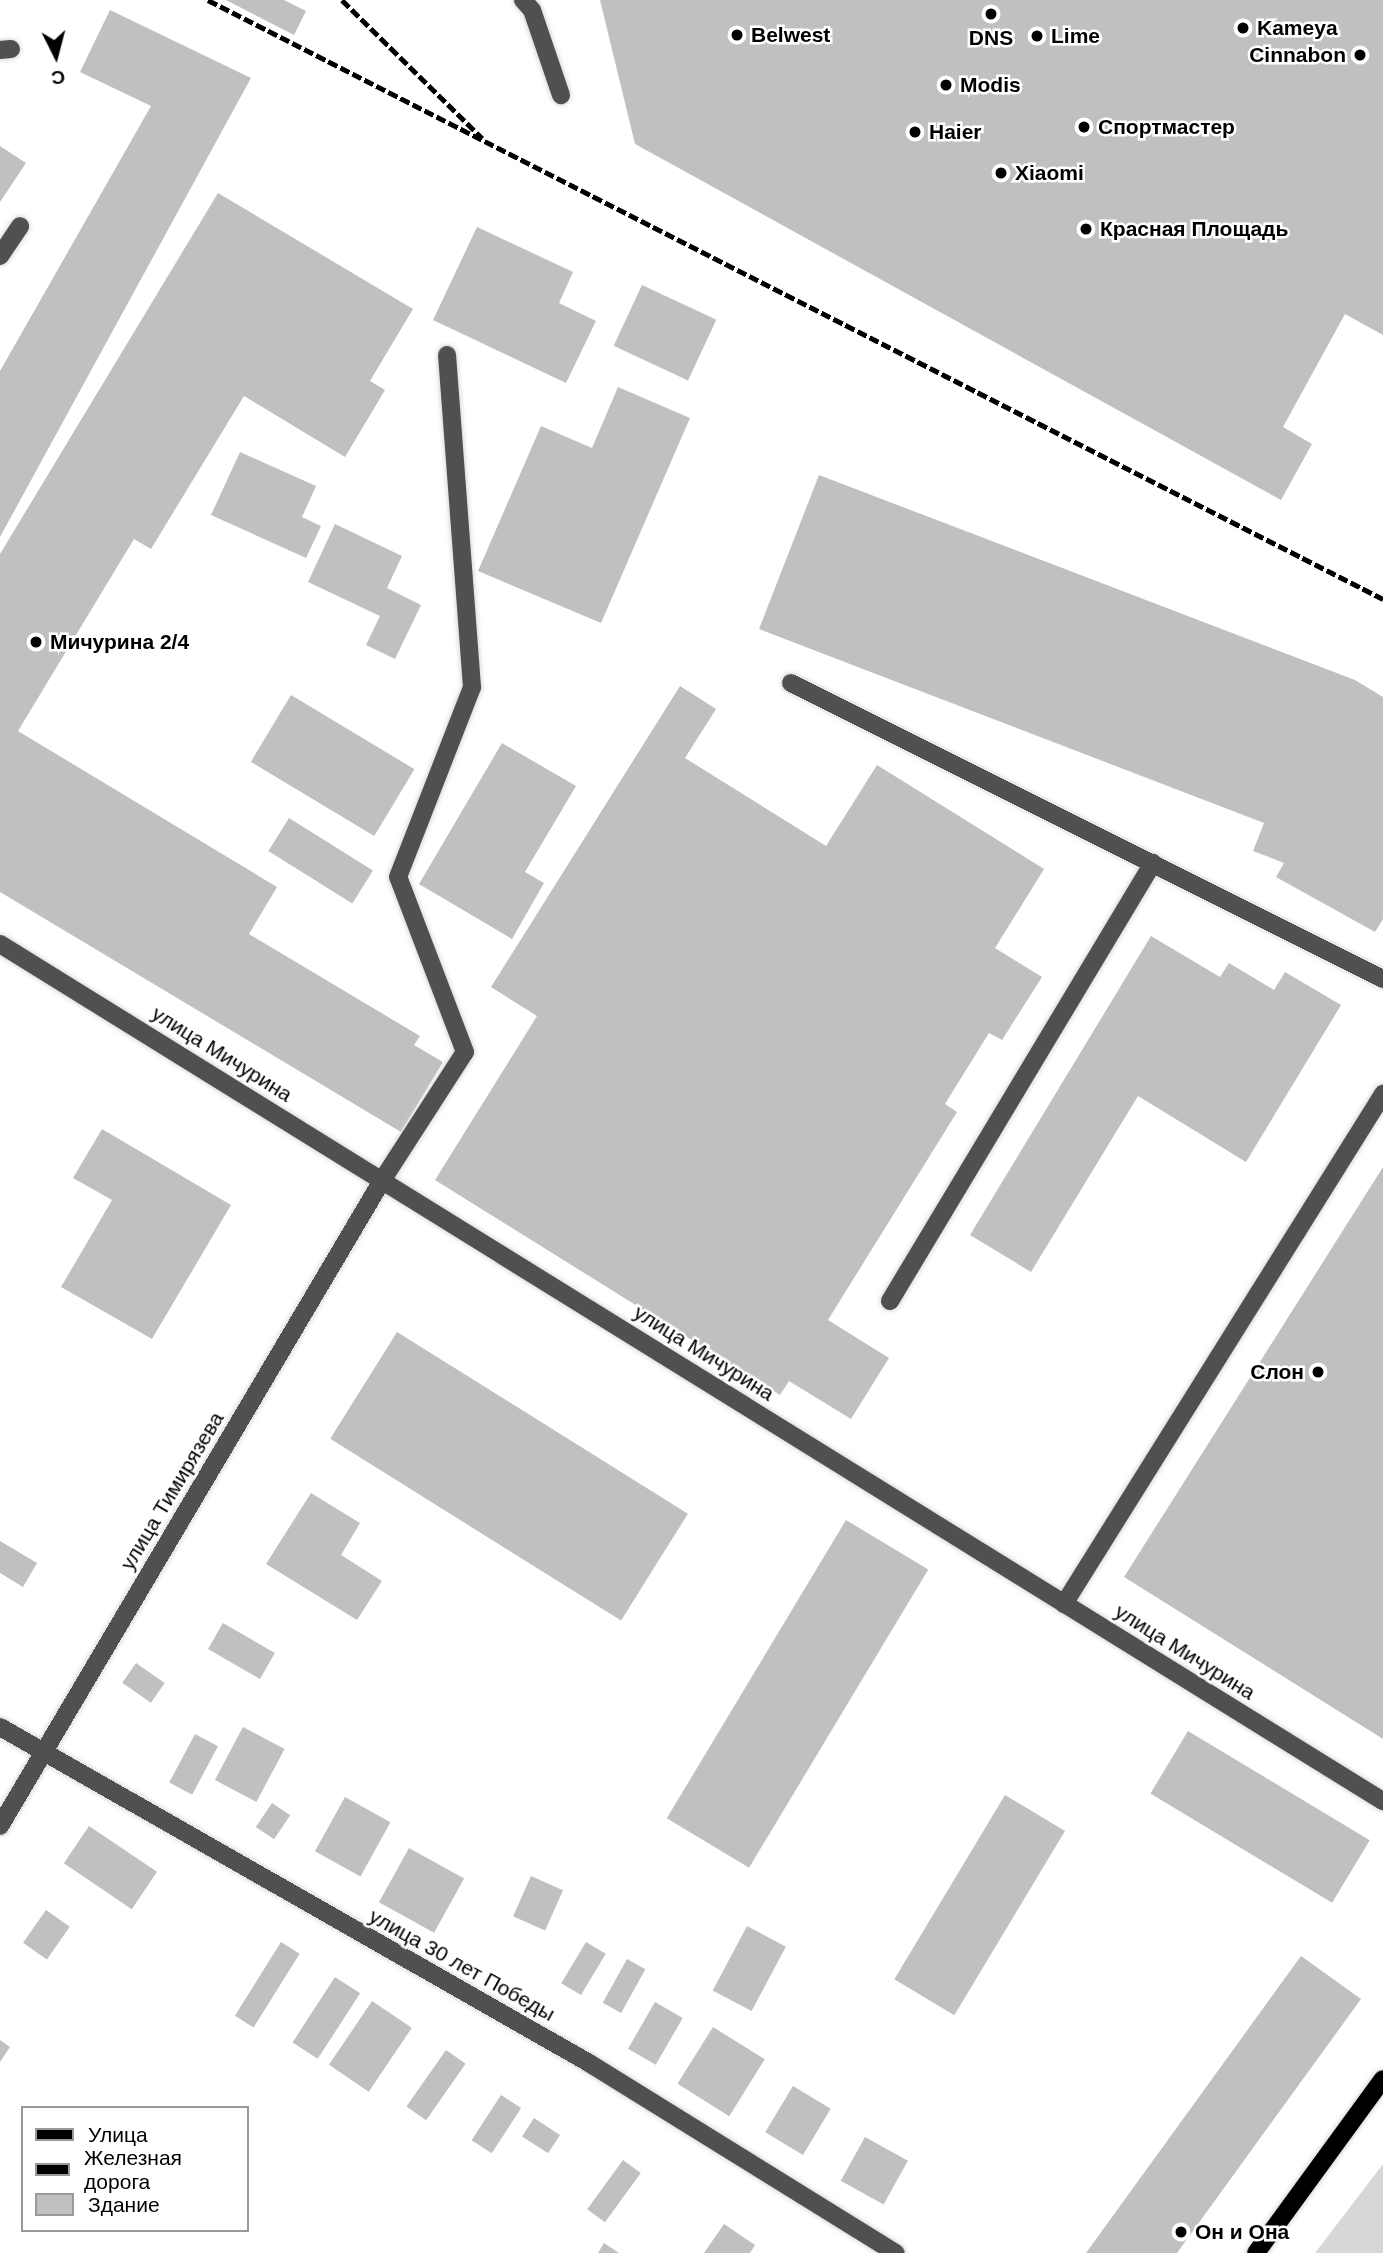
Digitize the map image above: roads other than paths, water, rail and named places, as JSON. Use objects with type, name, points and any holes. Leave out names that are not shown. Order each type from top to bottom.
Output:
[{"type":"main road","points":[[1256,2253],[1383,2079]]},
{"type":"street","points":[[523,0],[532,10],[561,94]]},
{"type":"street","points":[[0,256],[20,226]]},
{"type":"street","name":"улица Тимирязева","points":[[0,1826],[383,1179],[465,1052],[398,877],[472,687],[447,355]]},
{"type":"street","points":[[791,683],[1383,979]]},
{"type":"street","points":[[890,1301],[1153,863]]},
{"type":"street","name":"улица Мичурина","points":[[0,944],[1383,1801]]},
{"type":"street","points":[[1064,1604],[1383,1094]]},
{"type":"street","name":"улица 30 лет Победы","points":[[0,1727],[43,1754],[589,2063],[896,2253]]},
{"type":"railway","points":[[208,0],[1383,599]]},
{"type":"railway","points":[[342,0],[482,138]]},
{"type":"place","name":"DNS","points":[[991,14]]},
{"type":"place","name":"Kameya","points":[[1243,28]]},
{"type":"place","name":"Belwest","points":[[737,35]]},
{"type":"place","name":"Lime","points":[[1037,36]]},
{"type":"place","name":"Cinnabon","points":[[1360,55]]},
{"type":"place","name":"Modis","points":[[946,85]]},
{"type":"place","name":"Спортмастер","points":[[1084,127]]},
{"type":"place","name":"Haier","points":[[915,132]]},
{"type":"place","name":"Xiaomi","points":[[1001,173]]},
{"type":"place","name":"Красная Площадь","points":[[1086,229]]},
{"type":"place","name":"Мичурина 2/4","points":[[36,642]]},
{"type":"place","name":"Слон","points":[[1318,1372]]},
{"type":"place","name":"Он и Она","points":[[1181,2232]]}]
